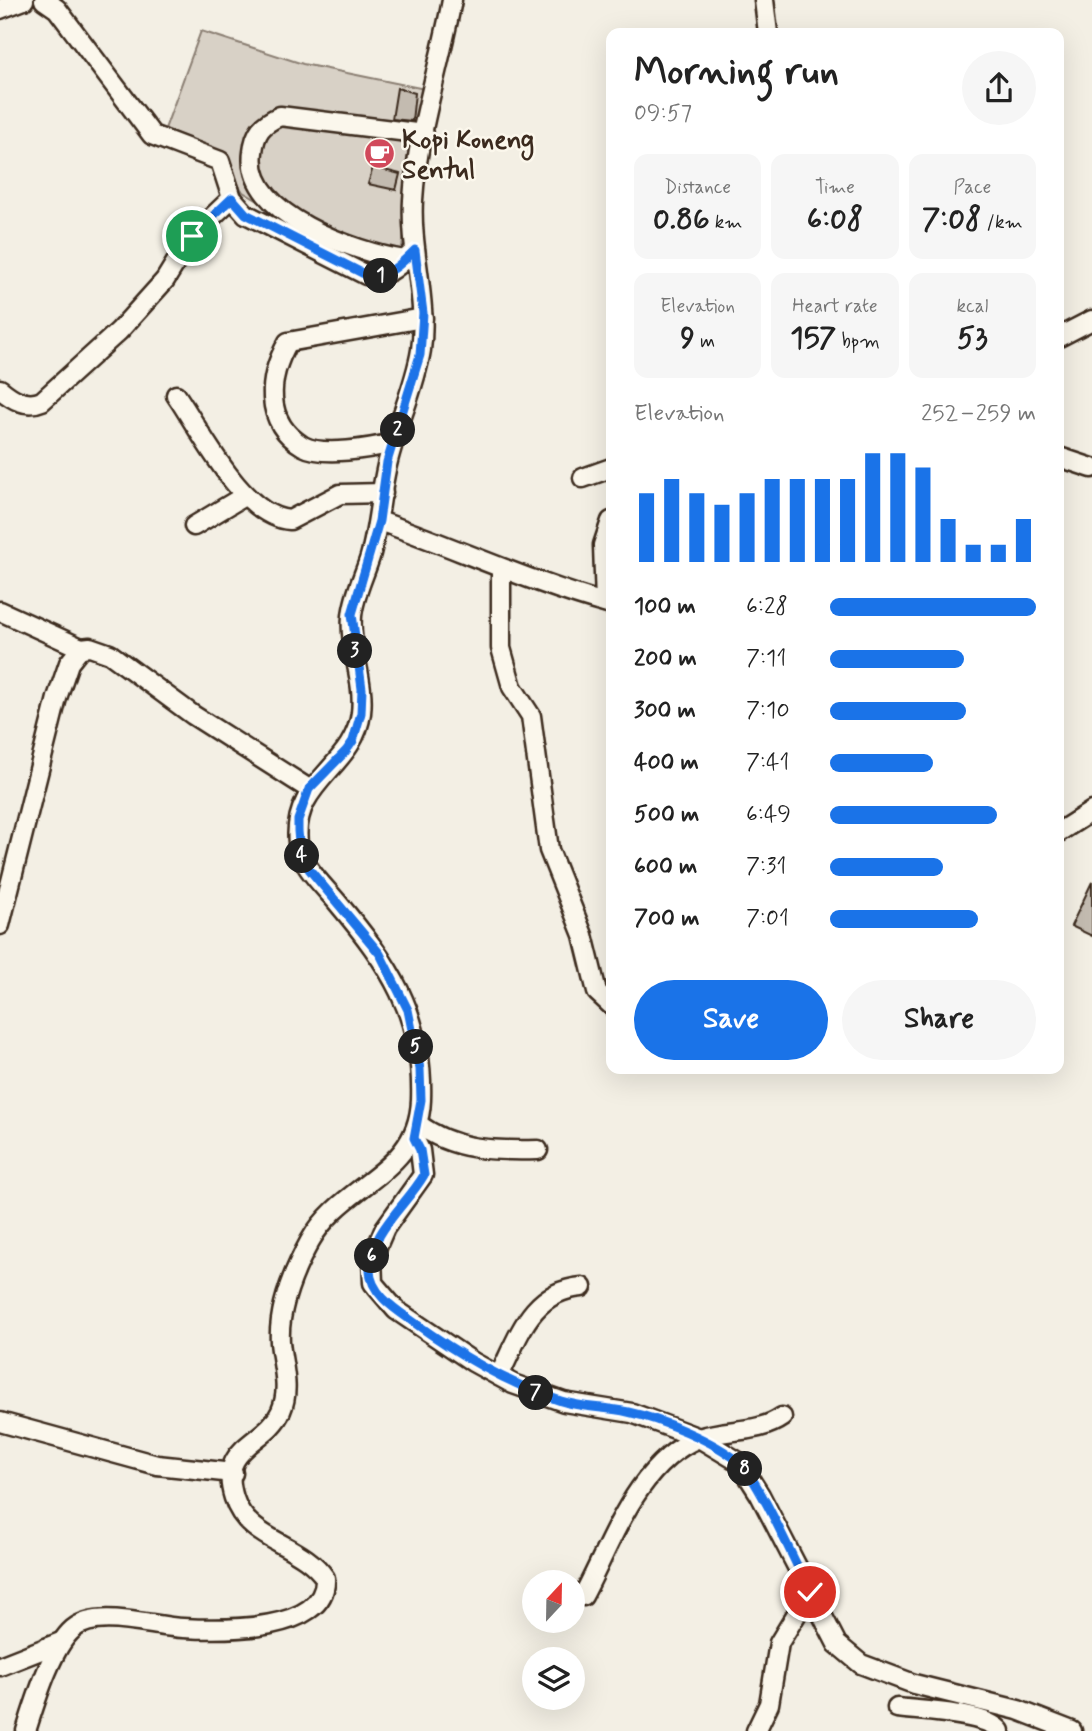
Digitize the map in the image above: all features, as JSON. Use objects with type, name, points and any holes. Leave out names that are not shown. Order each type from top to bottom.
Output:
[{"type":"street","points":[[0,9],[24,0]]},
{"type":"street","points":[[44,0],[57,9],[152,135],[220,161],[232,198],[246,214],[366,275],[383,276],[410,255]]},
{"type":"street","points":[[452,0],[412,201],[410,255],[423,318],[420,355],[393,443],[379,521],[352,614],[362,689],[357,729],[346,751],[309,789],[298,820],[300,854],[380,954],[401,990],[408,1010],[420,1069],[416,1131],[424,1175],[376,1243],[370,1270],[373,1283],[396,1310],[450,1348],[499,1377],[565,1402],[632,1413],[699,1438],[745,1468],[837,1644],[861,1664],[914,1684],[1018,1710],[1072,1731]]},
{"type":"street","points":[[764,0],[767,28]]},
{"type":"street","points":[[410,255],[357,250],[280,209],[261,191],[251,162],[255,137],[265,122],[280,116],[424,134]]},
{"type":"street","points":[[0,389],[21,402],[32,404],[42,401],[119,331],[165,280],[192,236],[232,198]]},
{"type":"street","points":[[393,443],[352,453],[304,447],[277,421],[271,395],[274,377],[288,342],[423,318]]},
{"type":"street","points":[[1064,334],[1092,320]]},
{"type":"street","points":[[176,395],[244,496],[267,513],[289,520],[340,494],[383,493]]},
{"type":"street","points":[[1064,459],[1092,468]]},
{"type":"street","points":[[583,478],[606,470]]},
{"type":"street","points":[[194,526],[244,496]]},
{"type":"street","points":[[379,521],[443,543],[501,570],[606,603]]},
{"type":"street","points":[[606,536],[603,545],[606,580]]},
{"type":"street","points":[[501,570],[500,648],[512,687],[531,716],[550,850],[583,935],[597,992],[606,1001]]},
{"type":"street","points":[[0,611],[81,648],[100,649],[110,654],[193,715],[309,789]]},
{"type":"street","points":[[0,925],[57,698],[69,663],[81,648]]},
{"type":"street","points":[[1064,829],[1092,811]]},
{"type":"street","points":[[416,1131],[479,1149],[538,1150]]},
{"type":"street","points":[[26,1731],[61,1642],[72,1630],[93,1619],[184,1628],[223,1628],[295,1619],[318,1603],[325,1583],[318,1567],[308,1558],[266,1536],[248,1521],[234,1501],[233,1474],[237,1456],[280,1413],[287,1385],[280,1339],[282,1307],[311,1240],[327,1217],[390,1165],[416,1131]]},
{"type":"street","points":[[499,1377],[525,1325],[542,1301],[564,1288],[582,1287]]},
{"type":"street","points":[[585,1592],[647,1479],[664,1461],[699,1438],[765,1426],[782,1417]]},
{"type":"street","points":[[0,1422],[157,1465],[188,1471],[233,1474]]},
{"type":"street","points":[[756,1731],[769,1704],[779,1643],[810,1592]]},
{"type":"street","points":[[0,1666],[61,1642]]},
{"type":"street","points":[[898,1708],[978,1719],[991,1723],[1000,1731]]},
{"type":"shaded area","points":[[201,31],[303,64],[425,89],[401,255],[385,269],[351,255],[243,192],[216,149],[165,129]]},
{"type":"building","points":[[397,88],[415,93],[412,121],[392,119]]},
{"type":"building","points":[[373,167],[400,174],[396,190],[368,184]]},
{"type":"building","points":[[1092,882],[1092,936],[1071,926]]},
{"type":"place","name":"Kopi Koneng Sentul","points":[[379,154]]},
{"type":"route","points":[[192,236],[232,198],[246,214],[366,275],[383,276],[415,250],[423,313],[420,355],[387,462],[379,521],[352,614],[352,630],[362,689],[361,713],[353,741],[309,789],[298,820],[300,854],[309,869],[380,954],[401,990],[415,1036],[421,1100],[414,1138],[423,1161],[424,1175],[376,1243],[370,1270],[373,1283],[396,1310],[439,1341],[513,1384],[565,1402],[632,1413],[699,1438],[739,1462],[760,1495],[810,1592]]}]
